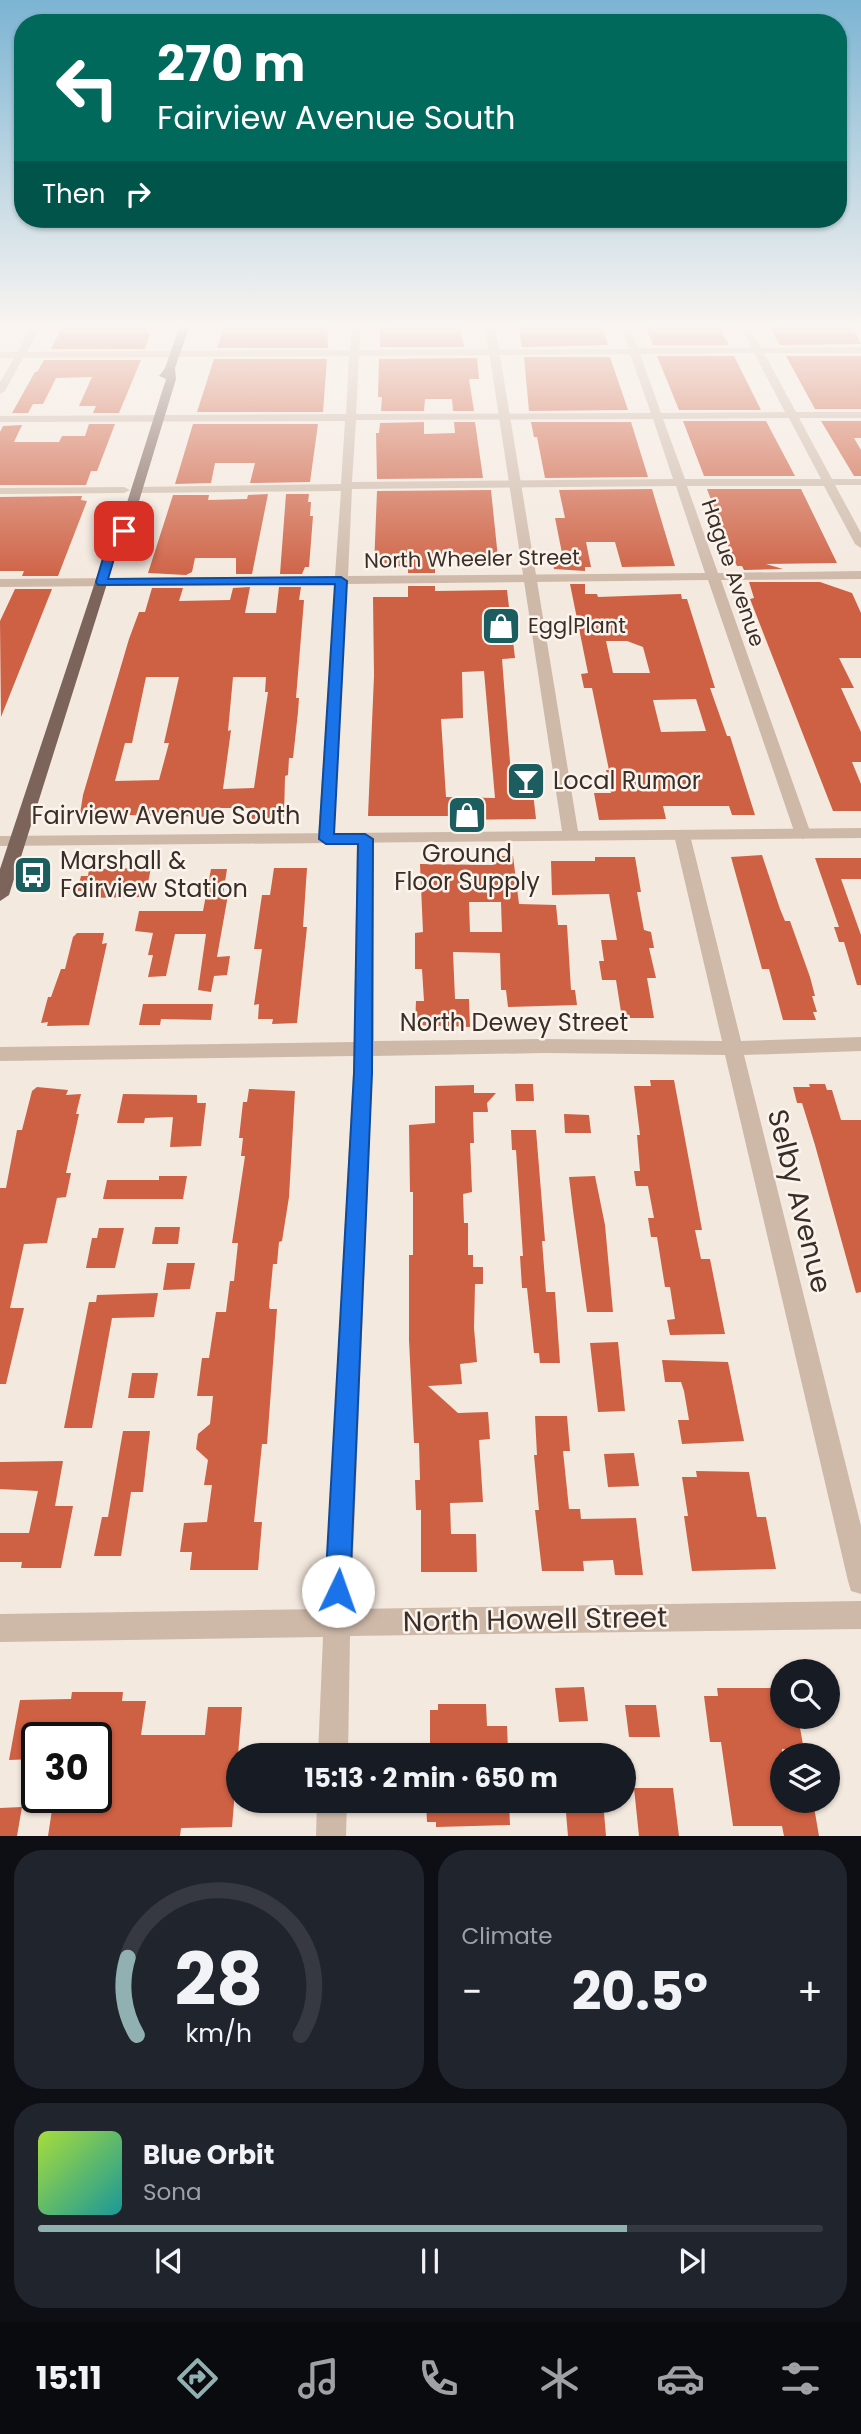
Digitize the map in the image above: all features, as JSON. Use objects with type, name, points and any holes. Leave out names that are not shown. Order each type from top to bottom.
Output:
[{"type":"main road","points":[[0,895],[110,555],[124,531],[130,490],[157,411]]},
{"type":"street","points":[[326,839],[351,411]]},
{"type":"street","points":[[504,411],[571,836]]},
{"type":"street","name":"Hague Avenue","points":[[653,411],[803,834]]},
{"type":"street","points":[[789,411],[861,544]]},
{"type":"street","points":[[0,419],[861,415]]},
{"type":"street","points":[[0,491],[515,483],[861,482]]},
{"type":"street","name":"North Wheeler Street","points":[[0,583],[861,575]]},
{"type":"street","name":"Fairview Avenue South","points":[[0,841],[861,834]]},
{"type":"street","name":"Selby Avenue","points":[[682,835],[861,1581]]},
{"type":"street","points":[[333,1743],[363,1048],[365,839]]},
{"type":"street","name":"North Dewey Street","points":[[0,1054],[363,1048],[733,1048],[861,1044]]},
{"type":"street","name":"North Howell Street","points":[[0,1628],[861,1615]]},
{"type":"street","points":[[331,1836],[332,1813]]},
{"type":"building","points":[[13,411],[29,411],[28,413],[12,413]]},
{"type":"building","points":[[94,411],[120,411],[119,413],[93,413]]},
{"type":"building","points":[[197,411],[323,411],[323,412]]},
{"type":"building","points":[[683,421],[766,421],[795,476],[704,476]]},
{"type":"building","points":[[821,421],[861,421],[861,438],[854,438],[861,450],[861,476],[854,476]]},
{"type":"building","points":[[424,422],[424,434],[455,433],[454,422],[475,422],[483,478],[377,479],[376,433],[379,433],[380,423]]},
{"type":"building","points":[[531,422],[631,422],[648,477],[545,478],[537,437],[534,437]]},
{"type":"building","points":[[89,424],[115,424],[97,471],[91,471],[86,485],[0,485],[0,432],[3,426],[22,425],[14,442],[59,442],[62,436],[85,436]]},
{"type":"building","points":[[193,424],[318,424],[310,482],[250,483],[255,463],[215,463],[211,483],[175,484]]},
{"type":"building","points":[[652,489],[675,566],[622,567],[615,542],[586,542],[591,567],[585,567],[585,571],[554,569],[551,553],[562,553],[555,518],[565,518],[559,490]]},
{"type":"building","points":[[707,489],[801,489],[837,563],[766,564],[783,569],[744,570],[742,566],[737,566],[731,553]]},
{"type":"building","points":[[491,490],[498,558],[435,559],[435,573],[408,573],[408,566],[374,567],[377,491]]},
{"type":"building","points":[[268,494],[252,574],[236,574],[236,558],[195,558],[192,572],[186,575],[148,573],[173,495],[209,495],[208,500],[247,499],[248,495]]},
{"type":"building","points":[[286,494],[309,494],[308,502],[311,502],[310,516],[313,516],[309,567],[305,567],[302,574],[280,574]]},
{"type":"building","points":[[82,496],[81,500],[87,501],[58,576],[22,576],[24,571],[0,571],[0,497]]},
{"type":"building","points":[[749,582],[820,582],[852,593],[861,613],[861,658],[839,658],[854,688],[841,688],[861,732],[861,762],[852,762],[861,784],[861,811],[833,811],[750,599],[754,598]]},
{"type":"building","points":[[570,584],[585,584],[585,594],[597,594],[598,597],[681,594],[682,599],[687,599],[715,688],[710,688],[727,736],[730,736],[755,815],[732,815],[729,806],[663,806],[666,819],[599,820],[594,793],[611,793],[606,770],[609,770],[592,688],[584,688],[581,674],[588,673]],"holes":[[[606,641],[627,641],[643,647],[650,673],[613,673]],[[696,699],[706,731],[661,732],[653,700]]]},
{"type":"building","points":[[408,586],[435,586],[435,591],[507,590],[515,658],[502,659],[511,775],[531,775],[536,819],[456,820],[456,816],[368,816],[374,676],[373,597],[408,597]],"holes":[[[484,671],[495,798],[446,797],[441,719],[463,718],[462,672]]]},
{"type":"building","points":[[250,587],[245,613],[276,613],[279,587],[301,587],[299,600],[304,600],[296,698],[299,698],[298,712],[293,758],[289,758],[288,775],[285,776],[284,817],[251,819],[251,808],[217,808],[216,817],[80,814],[83,795],[129,639],[139,612],[145,612],[152,588],[183,588],[179,601],[230,600],[233,588]],"holes":[[[146,677],[179,677],[164,743],[169,743],[159,780],[115,781],[125,743],[132,743]],[[233,677],[266,677],[265,692],[268,692],[254,788],[223,789],[231,730],[228,731]]]},
{"type":"building","points":[[15,589],[52,589],[1,717],[0,621]]},
{"type":"building","points":[[762,855],[780,909],[785,921],[790,921],[810,977],[815,996],[812,996],[817,1012],[813,1012],[816,1020],[783,1020],[769,969],[762,969],[731,857]]},
{"type":"building","points":[[493,856],[513,856],[519,904],[556,905],[558,925],[567,925],[571,990],[575,990],[577,1005],[508,1007],[506,990],[501,990],[500,953],[453,952],[455,999],[469,999],[470,1027],[415,1025],[416,1001],[424,1001],[422,969],[415,969],[415,933],[423,932],[420,864],[493,865]],"holes":[[[469,902],[501,902],[502,932],[470,932]]]},
{"type":"building","points":[[595,857],[635,857],[641,892],[637,892],[644,930],[651,932],[654,948],[649,948],[656,978],[647,978],[654,1018],[622,1018],[616,980],[602,980],[599,961],[604,961],[601,940],[617,940],[609,894],[552,895],[551,861],[595,861]]},
{"type":"building","points":[[815,858],[861,858],[861,879],[841,879],[861,935],[861,985],[857,985],[844,942],[839,942],[834,927],[839,927]]},
{"type":"building","points":[[151,868],[145,897],[82,898],[84,891],[77,891],[81,876],[88,876],[89,869]]},
{"type":"building","points":[[274,868],[307,868],[303,927],[307,927],[297,1023],[272,1024],[273,1019],[258,1019],[259,1004],[254,1005],[262,949],[254,949],[262,895],[270,895]]},
{"type":"building","points":[[211,869],[227,869],[223,895],[228,895],[217,957],[230,956],[227,975],[214,976],[211,992],[198,990],[206,934],[175,934],[166,976],[148,977],[153,955],[148,955],[153,933],[135,931],[139,911],[203,911]]},
{"type":"building","points":[[77,933],[104,933],[102,944],[107,943],[89,1025],[47,1026],[48,1022],[41,1023],[48,997],[51,997],[61,969],[65,969],[73,937]]},
{"type":"building","points":[[143,1004],[213,1004],[211,1020],[161,1019],[160,1025],[139,1025]]},
{"type":"building","points":[[650,1080],[674,1080],[702,1230],[695,1230],[701,1259],[710,1259],[725,1334],[670,1335],[667,1320],[675,1319],[670,1287],[665,1287],[657,1237],[651,1237],[648,1218],[654,1218],[648,1186],[636,1186],[634,1171],[640,1171],[637,1135],[640,1135],[634,1086],[651,1086]]},
{"type":"building","points":[[515,1084],[533,1084],[534,1101],[516,1101]]},
{"type":"building","points":[[809,1084],[825,1084],[827,1090],[832,1090],[841,1120],[861,1120],[861,1292],[856,1293],[815,1145],[802,1103],[797,1103],[793,1087],[810,1087]]},
{"type":"building","points":[[474,1085],[474,1093],[496,1093],[487,1103],[488,1112],[473,1112],[474,1143],[470,1143],[472,1192],[463,1194],[464,1223],[468,1223],[468,1255],[473,1255],[473,1267],[483,1267],[483,1284],[475,1284],[474,1328],[477,1362],[460,1364],[462,1384],[428,1386],[458,1413],[488,1412],[490,1439],[479,1440],[483,1502],[450,1503],[451,1534],[476,1534],[477,1572],[421,1572],[421,1510],[416,1510],[415,1480],[420,1480],[419,1443],[414,1443],[409,1340],[409,1255],[413,1255],[413,1192],[410,1192],[409,1125],[435,1123],[435,1086]]},
{"type":"building","points":[[37,1087],[68,1090],[66,1095],[81,1094],[76,1114],[79,1114],[66,1173],[71,1173],[66,1197],[57,1198],[47,1243],[24,1244],[10,1308],[24,1308],[6,1384],[0,1384],[0,1188],[6,1188],[17,1130],[22,1130],[32,1091]]},
{"type":"building","points":[[249,1089],[295,1091],[289,1197],[277,1264],[273,1264],[269,1307],[277,1309],[267,1444],[262,1444],[254,1522],[262,1522],[258,1570],[190,1570],[192,1552],[180,1552],[184,1523],[207,1522],[212,1485],[204,1485],[208,1460],[196,1449],[198,1434],[210,1424],[213,1396],[197,1396],[202,1358],[209,1358],[216,1312],[226,1312],[230,1281],[234,1281],[238,1243],[232,1243],[245,1156],[241,1156],[243,1138],[239,1138],[243,1102],[247,1102]]},
{"type":"building","points":[[123,1094],[197,1095],[197,1103],[206,1103],[201,1146],[170,1147],[173,1117],[145,1118],[144,1123],[117,1123]]},
{"type":"building","points":[[564,1114],[589,1115],[591,1133],[565,1133]]},
{"type":"building","points":[[511,1130],[536,1130],[545,1241],[542,1241],[546,1292],[555,1292],[560,1363],[540,1363],[539,1353],[534,1353],[527,1288],[522,1288],[520,1256],[523,1256],[516,1150],[512,1150]]},
{"type":"building","points":[[159,1176],[187,1176],[183,1199],[103,1199],[107,1180],[159,1180]]},
{"type":"building","points":[[595,1176],[605,1225],[613,1312],[587,1312],[573,1210],[569,1177]]},
{"type":"building","points":[[155,1227],[180,1227],[178,1244],[152,1244]]},
{"type":"building","points":[[99,1228],[124,1228],[115,1268],[86,1268],[92,1238],[97,1238]]},
{"type":"building","points":[[167,1263],[195,1263],[190,1289],[163,1290]]},
{"type":"building","points":[[158,1293],[154,1317],[112,1318],[92,1428],[64,1428],[89,1302],[96,1302],[97,1295]]},
{"type":"building","points":[[618,1342],[625,1411],[598,1412],[590,1343]]},
{"type":"building","points":[[662,1360],[728,1362],[744,1441],[682,1444],[678,1420],[689,1420],[684,1391],[681,1382],[665,1382]]},
{"type":"building","points":[[132,1373],[158,1373],[154,1398],[128,1398]]},
{"type":"building","points":[[535,1416],[567,1416],[570,1451],[563,1451],[569,1509],[580,1509],[581,1519],[636,1518],[643,1575],[615,1575],[613,1560],[583,1561],[584,1571],[542,1571],[535,1510],[539,1510],[534,1455],[537,1455]]},
{"type":"building","points":[[123,1431],[150,1431],[143,1492],[131,1492],[121,1556],[94,1556],[102,1517],[108,1517]]},
{"type":"building","points":[[634,1453],[639,1486],[608,1487],[604,1454]]},
{"type":"building","points":[[63,1461],[55,1506],[73,1506],[61,1568],[21,1568],[22,1562],[0,1562],[0,1533],[29,1533],[38,1491],[0,1489],[0,1462]]},
{"type":"building","points":[[696,1471],[749,1472],[757,1517],[766,1517],[776,1569],[692,1571],[684,1516],[688,1516],[682,1477],[697,1477]]},
{"type":"building","points":[[584,1687],[588,1721],[559,1722],[555,1688]]},
{"type":"building","points":[[717,1688],[770,1688],[770,1729],[800,1729],[803,1743],[770,1743],[770,1813],[815,1813],[819,1836],[784,1836],[782,1826],[733,1826],[721,1742],[710,1742],[704,1696],[718,1696]]},
{"type":"building","points":[[72,1692],[123,1692],[122,1701],[146,1701],[141,1735],[205,1735],[208,1707],[242,1707],[239,1743],[226,1743],[226,1813],[233,1813],[232,1827],[181,1828],[180,1836],[48,1836],[52,1813],[112,1813],[112,1722],[21,1722],[21,1760],[9,1760],[20,1700],[71,1699]]},
{"type":"building","points":[[438,1704],[486,1704],[487,1726],[507,1726],[508,1743],[430,1743],[430,1710],[438,1710]]},
{"type":"building","points":[[625,1705],[656,1705],[660,1737],[629,1737]]},
{"type":"building","points":[[636,1788],[673,1788],[679,1836],[639,1836]]},
{"type":"building","points":[[21,1807],[17,1836],[0,1836],[0,1808]]},
{"type":"building","points":[[427,1813],[510,1813],[510,1825],[436,1827],[436,1822],[427,1822]]},
{"type":"building","points":[[566,1813],[604,1813],[606,1836],[568,1836]]},
{"type":"place","name":"Egg|Plant","points":[[501,626]]},
{"type":"place","name":"Local Rumor","points":[[526,781]]},
{"type":"place","name":"Ground Floor Supply","points":[[467,815]]},
{"type":"place","name":"Marshall & Fairview Station","points":[[33,875]]},
{"type":"route","points":[[124,531],[110,555],[102,582],[341,581],[326,839],[365,839],[363,1073],[338,1591]]}]
